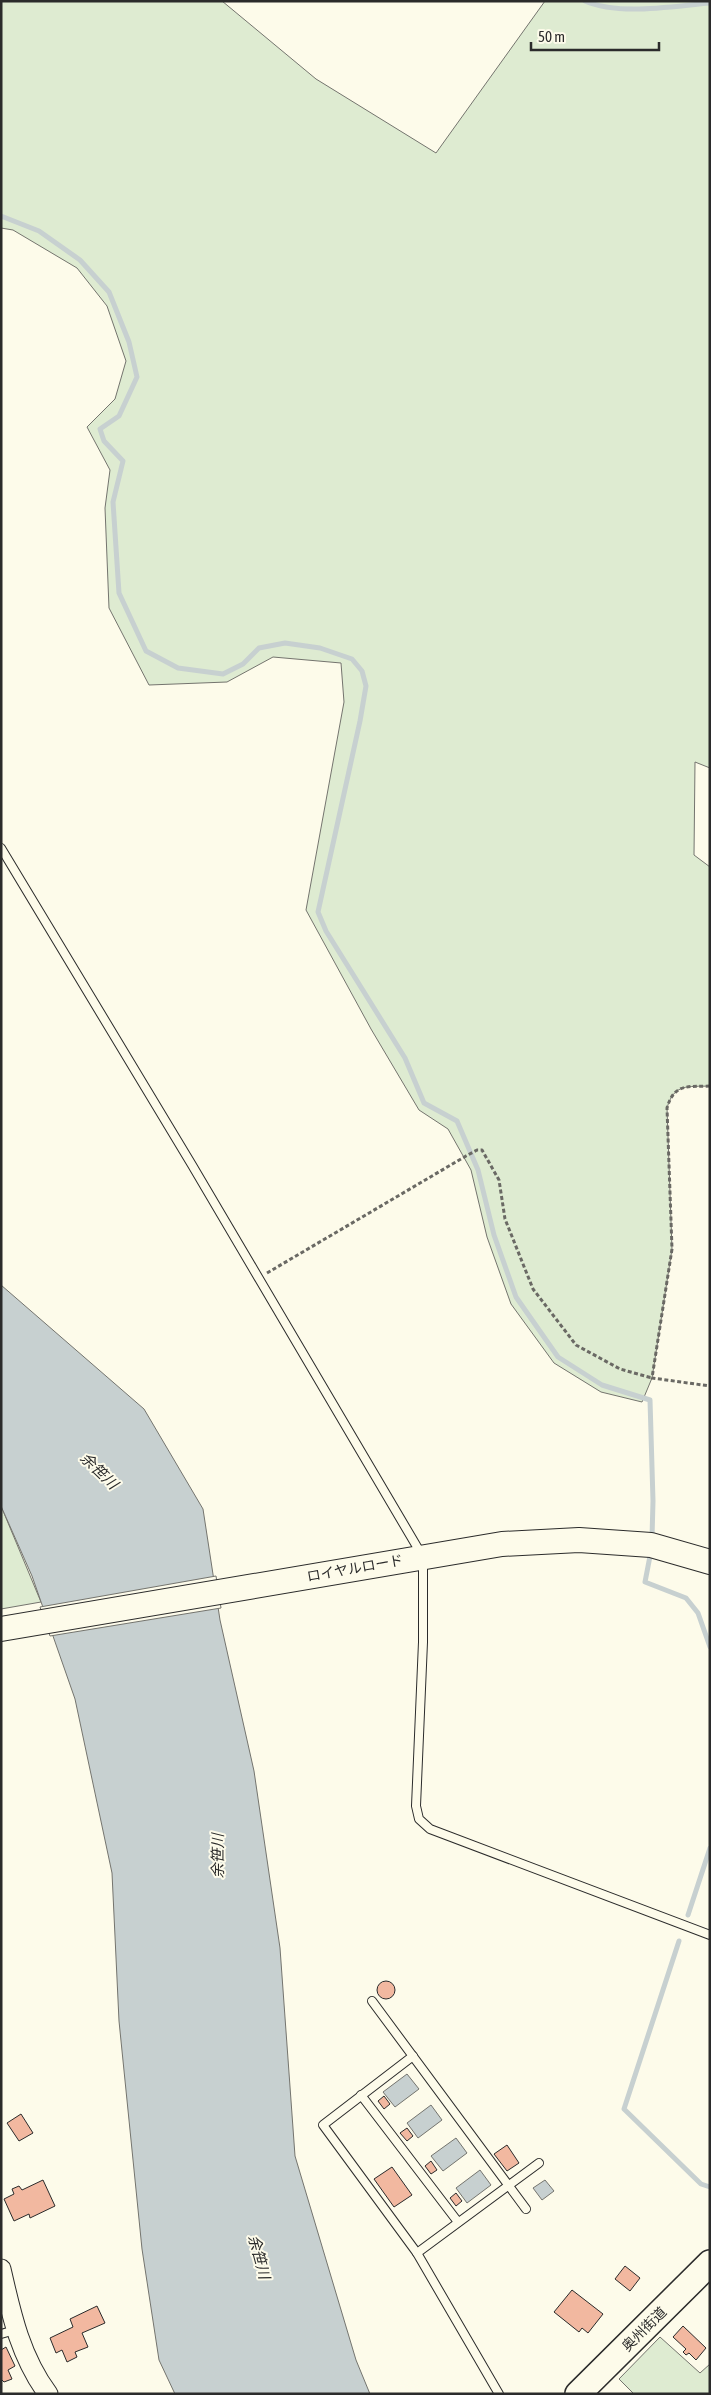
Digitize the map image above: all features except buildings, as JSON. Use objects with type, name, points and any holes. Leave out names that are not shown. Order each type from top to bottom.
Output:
[{"type":"highway","name":"奥州街道","points":[[578,2394],[710,2263]]},
{"type":"main road","name":"ロイヤルロード","points":[[1,1628],[502,1544],[579,1540],[651,1545],[710,1562]]},
{"type":"street","points":[[1,2269],[8,2332],[48,2394]]},
{"type":"lane","points":[[1,848],[423,1557],[423,1642],[416,1806],[419,1819],[430,1829],[710,1935]]},
{"type":"lane","points":[[372,2001],[526,2209]]},
{"type":"lane","points":[[413,2056],[323,2125],[418,2253],[499,2394]]},
{"type":"lane","points":[[362,2095],[458,2222]]},
{"type":"lane","points":[[418,2253],[539,2163]]},
{"type":"path","points":[[652,1378],[672,1248],[667,1108],[670,1096],[682,1088],[710,1086]]},
{"type":"path","points":[[258,1278],[466,1156],[477,1150],[482,1150],[499,1180],[505,1219],[533,1289],[576,1345],[620,1369],[652,1378],[710,1386]]},
{"type":"green space","points":[[1,1],[222,1],[316,79],[436,153],[545,1],[710,1],[710,768],[695,762],[694,855],[710,867],[710,1086],[689,1087],[678,1090],[670,1100],[667,1108],[672,1249],[652,1378],[642,1402],[601,1392],[554,1363],[511,1304],[487,1237],[471,1170],[448,1129],[419,1110],[371,1029],[306,910],[344,702],[341,663],[273,657],[227,682],[149,685],[109,608],[105,508],[110,470],[87,427],[115,399],[126,361],[107,306],[77,268],[13,230],[1,228]]},
{"type":"green space","points":[[1,1506],[41,1602],[1,1609]]},
{"type":"green space","points":[[660,2337],[700,2373],[710,2364],[710,2394],[634,2394],[619,2379]]},
{"type":"water","name":"余笹川","points":[[1,1285],[144,1409],[203,1509],[220,1620],[254,1771],[280,1948],[295,2156],[356,2360],[370,2394],[175,2394],[159,2360],[142,2249],[119,2021],[112,1873],[75,1699],[32,1576],[1,1506]]},
{"type":"water","points":[[407,2074],[419,2089],[395,2107],[383,2092]]},
{"type":"water","points":[[431,2105],[442,2120],[418,2138],[407,2123]]},
{"type":"water","points":[[456,2138],[467,2153],[443,2171],[431,2156]]},
{"type":"water","points":[[480,2170],[491,2185],[467,2203],[456,2188]]},
{"type":"water","points":[[545,2180],[554,2191],[542,2200],[533,2188]]},
{"type":"pier","points":[[216,1576],[221,1608],[50,1636],[40,1607]]},
{"type":"waterway","points":[[585,1],[599,6],[630,9],[710,3]]},
{"type":"waterway","points":[[1,216],[39,231],[80,260],[109,292],[129,342],[137,377],[119,416],[100,429],[104,441],[123,461],[113,502],[119,593],[146,651],[178,668],[223,674],[243,664],[259,648],[285,643],[320,648],[352,659],[362,671],[366,686],[360,721],[318,912],[326,931],[405,1058],[424,1103],[457,1121],[478,1170],[494,1235],[516,1297],[558,1357],[602,1385],[650,1400],[653,1501],[652,1538]]},
{"type":"waterway","points":[[651,1551],[645,1582],[686,1598],[698,1613],[710,1647]]},
{"type":"waterway","points":[[688,1915],[710,1848]]},
{"type":"waterway","points":[[679,1941],[624,2109],[701,2184],[710,2187]]}]
